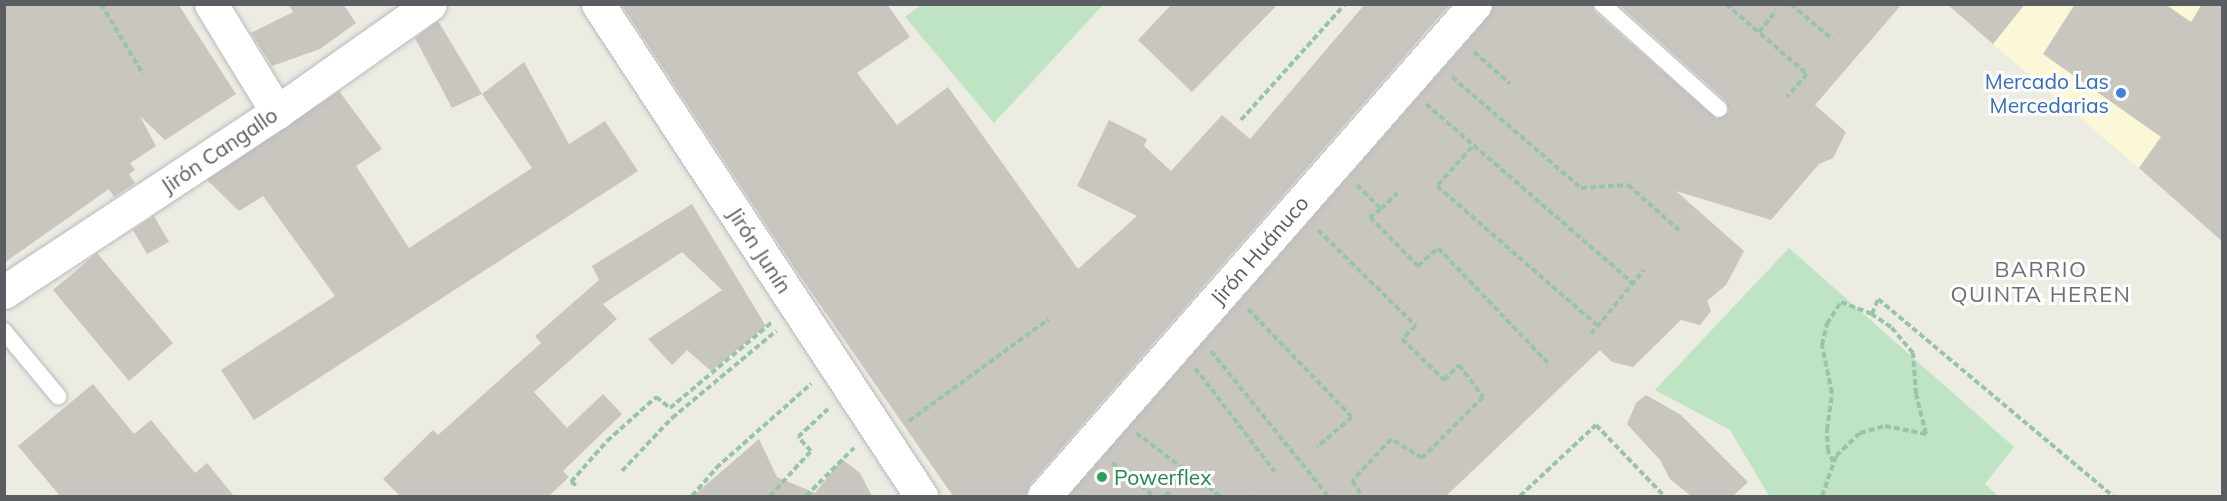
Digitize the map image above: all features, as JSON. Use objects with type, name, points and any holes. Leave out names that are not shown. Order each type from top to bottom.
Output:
[{"type":"street","points":[[211,4],[277,112]]},
{"type":"street","name":"Jirón Cangallo","points":[[4,292],[277,112],[430,4]]},
{"type":"street","name":"Jirón Junín","points":[[598,4],[921,496]]},
{"type":"street","name":"Jirón Huánuco","points":[[1044,496],[1475,4]]},
{"type":"lane","points":[[1602,4],[1719,109]]},
{"type":"lane","points":[[4,331],[58,396]]},
{"type":"path","points":[[101,4],[143,74]]},
{"type":"path","points":[[1241,120],[1345,4]]},
{"type":"path","points":[[1726,4],[1807,74],[1787,97]]},
{"type":"path","points":[[1791,4],[1833,40]]},
{"type":"path","points":[[1759,32],[1778,10]]},
{"type":"path","points":[[1451,32],[1510,84]]},
{"type":"path","points":[[1429,56],[1581,188],[1628,185],[1679,230]]},
{"type":"path","points":[[1405,84],[1473,147],[1634,284]]},
{"type":"path","points":[[1473,147],[1437,186],[1598,326]]},
{"type":"path","points":[[1335,164],[1381,209]]},
{"type":"path","points":[[1397,193],[1370,217],[1418,266],[1438,248],[1548,363]]},
{"type":"path","points":[[1296,209],[1416,326],[1402,339],[1444,380],[1459,365],[1483,397],[1422,458],[1391,439],[1352,481],[1362,496]]},
{"type":"path","points":[[1592,334],[1644,270]]},
{"type":"path","points":[[1227,287],[1352,417],[1317,447]]},
{"type":"path","points":[[1872,314],[1878,298],[2113,496]]},
{"type":"path","points":[[1822,496],[1833,463],[1860,433],[1885,426],[1926,434],[1916,394],[1913,353],[1891,327],[1872,314],[1841,302],[1832,312],[1822,345],[1832,393],[1828,451],[1833,463]]},
{"type":"path","points":[[622,471],[672,418],[797,307]]},
{"type":"path","points":[[576,485],[571,482],[607,441],[656,397],[670,408],[797,307]]},
{"type":"path","points":[[806,496],[880,433],[1049,319]]},
{"type":"path","points":[[1185,336],[1275,472]]},
{"type":"path","points":[[1185,336],[1328,496]]},
{"type":"path","points":[[692,496],[730,454],[842,376]]},
{"type":"path","points":[[770,496],[811,451],[798,437],[842,376]]},
{"type":"path","points":[[1114,416],[1220,496]]},
{"type":"path","points":[[1520,496],[1596,425],[1664,496]]},
{"type":"path","points":[[1089,445],[1154,496]]},
{"type":"path","points":[[1165,496],[1169,492]]},
{"type":"shaded area","name":"Mercado Las Mercedarias","points":[[2025,5],[2222,5],[2222,47],[2139,168],[1993,44]]},
{"type":"green space","points":[[921,5],[1103,5],[994,123],[905,17]]},
{"type":"green space","points":[[1789,248],[2014,447],[1985,484],[1998,496],[1769,496],[1730,430],[1655,390]]},
{"type":"building","points":[[4,4],[178,4],[236,94],[165,140],[140,116],[156,146],[130,163],[135,170],[129,174],[135,183],[114,197],[109,189],[4,263]]},
{"type":"building","points":[[288,4],[343,4],[356,23],[320,49],[272,66],[251,33],[293,12]]},
{"type":"building","points":[[621,4],[887,4],[910,37],[857,73],[897,125],[948,87],[1078,269],[1137,216],[1077,186],[1109,120],[1147,139],[1144,146],[1171,171],[1222,115],[1250,139],[1365,4],[1450,4],[1030,484],[1026,496],[953,496],[796,270]]},
{"type":"building","points":[[1172,4],[1278,4],[1192,92],[1138,40]]},
{"type":"building","points":[[1493,4],[1592,4],[1595,12],[1717,119],[1729,112],[1726,101],[1618,4],[1902,4],[1815,105],[1846,132],[1833,158],[1819,164],[1771,220],[1676,191],[1744,251],[1726,285],[1707,301],[1711,311],[1700,325],[1681,320],[1633,367],[1612,362],[1600,350],[1446,496],[1068,496],[1489,16]]},
{"type":"building","points":[[1947,4],[2025,4],[1993,44]]},
{"type":"building","name":"Mercado Las Mercedarias","points":[[2075,4],[2165,4],[2191,22],[2202,4],[2223,4],[2223,242],[2139,168],[2161,137],[2043,54]]},
{"type":"building","points":[[438,21],[482,94],[452,108],[415,38]]},
{"type":"building","points":[[524,62],[569,144],[605,121],[638,171],[254,420],[221,370],[335,296],[263,196],[239,211],[207,180],[339,91],[382,149],[356,166],[409,248],[532,168],[482,94]]},
{"type":"building","points":[[692,204],[766,326],[711,371],[687,350],[672,365],[648,339],[722,290],[682,252],[603,304],[617,319],[534,392],[567,428],[603,394],[622,414],[563,471],[569,477],[549,496],[400,496],[383,479],[433,430],[438,435],[541,343],[535,336],[599,280],[592,266]]},
{"type":"building","points":[[154,216],[169,242],[147,254],[133,230]]},
{"type":"building","points":[[97,253],[173,343],[129,381],[53,290]]},
{"type":"building","points":[[93,384],[134,434],[151,420],[195,473],[207,463],[234,496],[60,496],[18,446]]},
{"type":"building","points":[[1646,395],[1681,415],[1748,482],[1733,496],[1691,496],[1670,479],[1660,460],[1627,424],[1636,403]]},
{"type":"building","points":[[759,439],[777,477],[815,493],[842,459],[860,473],[872,496],[693,496]]},
{"type":"place","name":"Mercado Las Mercedarias","points":[[2121,93]]},
{"type":"place","name":"Powerflex","points":[[1102,477]]},
{"type":"district","name":"BARRIO QUINTA HEREN","points":[[2041,282]]}]
